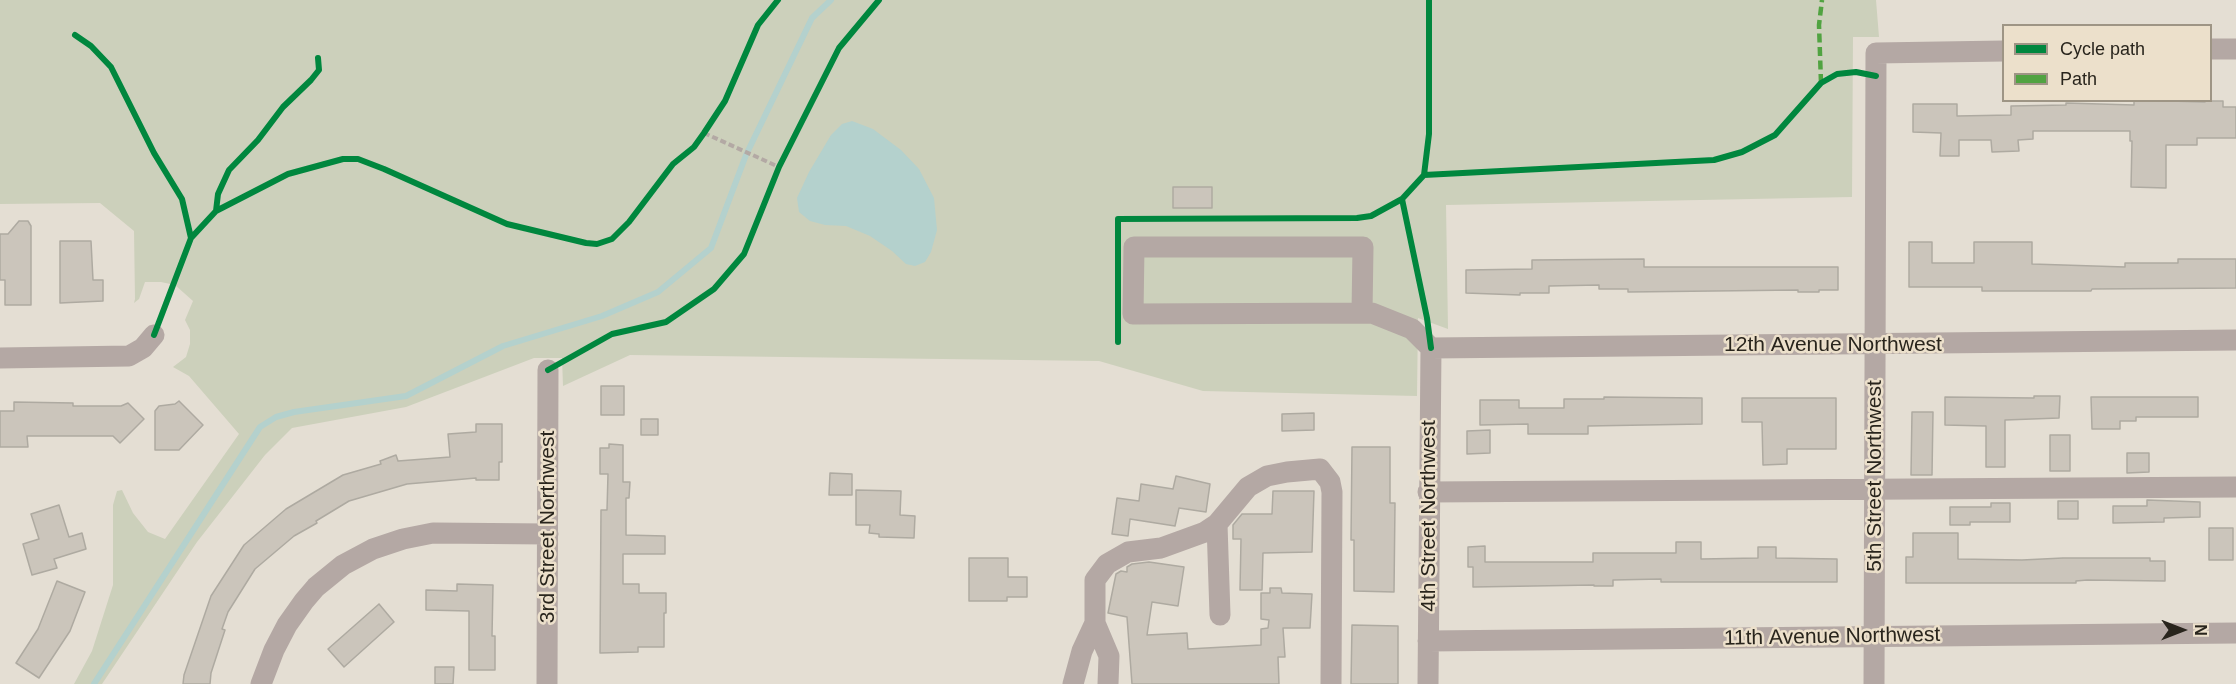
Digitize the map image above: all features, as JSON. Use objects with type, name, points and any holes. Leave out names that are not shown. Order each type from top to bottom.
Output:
[{"type":"street","points":[[2212,49],[2236,49]]},
{"type":"street","name":"5th Street Northwest","points":[[1874,684],[1876,53],[2002,51]]},
{"type":"street","points":[[1362,313],[1363,247],[1134,247],[1134,314],[1372,313],[1412,329],[1431,348]]},
{"type":"street","points":[[0,358],[129,356],[143,348],[154,335]]},
{"type":"street","name":"12th Avenue Northwest","points":[[1431,348],[2236,340]]},
{"type":"street","name":"4th Street Northwest","points":[[1428,684],[1431,348]]},
{"type":"street","name":"3rd Street Northwest","points":[[547,684],[548,370]]},
{"type":"street","points":[[1108,684],[1109,656],[1095,623],[1095,580],[1107,564],[1128,552],[1161,548],[1206,532],[1216,524],[1248,487],[1267,476],[1320,469],[1330,482],[1332,492],[1331,684]]},
{"type":"street","points":[[1428,492],[2236,487]]},
{"type":"street","points":[[1216,524],[1220,615]]},
{"type":"street","points":[[261,684],[287,624],[303,601],[343,565],[373,549],[403,539],[433,533],[548,534]]},
{"type":"street","points":[[1073,684],[1082,651],[1095,623]]},
{"type":"street","name":"11th Avenue Northwest","points":[[1428,641],[2236,633]]},
{"type":"path","points":[[699,140],[709,123]]},
{"type":"path","points":[[704,133],[779,167]]},
{"type":"path","points":[[774,178],[784,157]]},
{"type":"green space","points":[[0,0],[1876,0],[1879,37],[1853,37],[1852,197],[1446,205],[1448,329],[1418,318],[1417,396],[1203,391],[1099,361],[630,355],[563,386],[562,358],[534,358],[406,407],[292,428],[265,455],[197,542],[102,684],[74,684],[92,651],[113,585],[113,505],[117,491],[122,490],[133,513],[148,532],[165,539],[239,434],[189,376],[173,367],[186,357],[190,344],[190,330],[185,320],[193,301],[175,285],[145,282],[139,299],[134,303],[134,231],[100,203],[0,204]]},
{"type":"water","points":[[852,121],[873,129],[901,150],[919,169],[934,198],[937,230],[931,252],[925,262],[915,266],[906,264],[870,236],[846,226],[825,225],[810,221],[799,212],[797,198],[809,172],[831,135],[842,124]]},
{"type":"building","points":[[2223,101],[2223,107],[2236,107],[2236,138],[2197,138],[2197,145],[2166,145],[2166,188],[2131,187],[2132,141],[2130,141],[2130,131],[2033,131],[2033,139],[2018,140],[2019,151],[1992,152],[1991,140],[1959,140],[1959,156],[1940,156],[1941,133],[1913,132],[1913,104],[1957,104],[1957,116],[2011,115],[2011,106],[2066,105],[2066,103],[2134,105],[2134,102]]},
{"type":"building","points":[[1173,187],[1212,187],[1212,208],[1173,208]]},
{"type":"building","points":[[19,221],[28,221],[31,226],[31,305],[5,305],[5,280],[0,280],[0,234],[8,234]]},
{"type":"building","points":[[60,241],[91,241],[93,280],[103,280],[103,301],[60,303]]},
{"type":"building","points":[[1909,242],[1932,242],[1932,263],[1974,263],[1974,242],[2032,242],[2032,264],[2125,267],[2125,263],[2178,263],[2178,259],[2236,259],[2236,288],[1982,291],[1982,287],[1909,287]]},
{"type":"building","points":[[1644,259],[1644,267],[1838,267],[1838,290],[1819,290],[1819,292],[1798,292],[1798,290],[1628,292],[1628,289],[1599,289],[1599,285],[1549,286],[1549,293],[1520,293],[1520,295],[1466,293],[1466,270],[1532,269],[1532,260]]},
{"type":"building","points":[[601,386],[624,386],[624,415],[601,415]]},
{"type":"building","points":[[2034,396],[2060,396],[2059,418],[2005,420],[2005,467],[1986,467],[1986,426],[1945,425],[1945,397],[2034,398]]},
{"type":"building","points":[[1604,397],[1702,398],[1702,424],[1588,426],[1588,434],[1528,434],[1528,424],[1480,425],[1480,400],[1519,400],[1519,408],[1564,408],[1564,399],[1604,399]]},
{"type":"building","points":[[2091,397],[2198,397],[2198,417],[2136,417],[2136,421],[2120,421],[2120,429],[2092,429]]},
{"type":"building","points":[[1742,398],[1836,398],[1836,449],[1787,449],[1787,464],[1763,465],[1762,422],[1742,422]]},
{"type":"building","points":[[179,401],[203,425],[179,450],[155,450],[155,411],[159,406],[175,404]]},
{"type":"building","points":[[14,402],[73,403],[73,406],[121,406],[128,403],[144,419],[120,443],[113,436],[27,436],[28,447],[0,447],[0,411],[14,411]]},
{"type":"building","points":[[1912,412],[1933,412],[1932,475],[1911,475]]},
{"type":"building","points":[[1314,413],[1314,430],[1282,431],[1282,414]]},
{"type":"building","points":[[641,419],[658,419],[658,435],[641,435]]},
{"type":"building","points":[[476,424],[502,424],[502,462],[499,462],[499,480],[476,480],[476,478],[407,484],[349,501],[316,521],[317,523],[294,536],[255,569],[228,612],[210,684],[183,684],[211,596],[244,545],[286,509],[343,475],[381,464],[380,461],[396,455],[398,461],[450,457],[448,434],[476,432]]},
{"type":"building","points":[[1490,430],[1490,453],[1467,454],[1467,431]]},
{"type":"building","points":[[2050,435],[2070,435],[2070,471],[2050,471]]},
{"type":"building","points":[[609,444],[623,445],[623,482],[630,482],[629,498],[626,498],[626,535],[665,536],[665,554],[623,554],[623,584],[639,584],[639,593],[666,593],[664,647],[638,647],[638,652],[600,653],[601,510],[607,510],[608,474],[600,474],[600,448],[609,448]]},
{"type":"building","points":[[1352,447],[1390,447],[1390,503],[1395,503],[1394,592],[1354,591],[1354,540],[1351,540]]},
{"type":"building","points":[[2127,453],[2149,453],[2149,472],[2127,473]]},
{"type":"building","points":[[830,473],[852,474],[852,495],[829,495]]},
{"type":"building","points":[[1176,476],[1210,484],[1206,512],[1179,508],[1175,526],[1130,519],[1128,536],[1112,534],[1117,498],[1139,501],[1141,484],[1173,489]]},
{"type":"building","points":[[856,490],[901,491],[900,515],[915,516],[914,538],[879,537],[879,534],[869,533],[870,525],[856,525]]},
{"type":"building","points":[[1273,491],[1314,491],[1312,552],[1263,553],[1262,590],[1240,590],[1241,539],[1233,539],[1233,525],[1242,514],[1272,514]]},
{"type":"building","points":[[2147,500],[2200,502],[2200,517],[2164,518],[2164,522],[2113,523],[2113,506],[2147,506]]},
{"type":"building","points":[[2058,501],[2078,501],[2078,519],[2058,519]]},
{"type":"building","points":[[1991,503],[2010,503],[2010,522],[1970,522],[1970,525],[1950,525],[1950,507],[1991,507]]},
{"type":"building","points":[[59,505],[69,537],[82,533],[86,549],[54,559],[57,568],[32,575],[23,544],[39,539],[31,514]]},
{"type":"building","points":[[2209,528],[2233,528],[2233,560],[2209,560]]},
{"type":"building","points":[[1913,533],[1958,533],[1958,559],[2150,558],[2150,561],[2165,561],[2165,581],[1906,583],[1906,557],[1913,557]]},
{"type":"building","points":[[1676,542],[1701,542],[1701,559],[1758,558],[1758,547],[1776,547],[1776,558],[1837,559],[1837,582],[1661,582],[1661,579],[1613,580],[1613,586],[1473,587],[1473,567],[1468,567],[1468,547],[1485,546],[1485,562],[1593,562],[1593,553],[1676,553]]},
{"type":"building","points":[[969,558],[1008,558],[1008,577],[1027,577],[1027,597],[1007,597],[1007,601],[969,601]]},
{"type":"building","points":[[1149,562],[1184,567],[1178,606],[1152,602],[1147,635],[1187,633],[1188,649],[1261,645],[1261,629],[1268,628],[1269,620],[1261,619],[1261,593],[1270,593],[1270,588],[1281,588],[1282,593],[1312,594],[1310,628],[1283,628],[1285,657],[1278,657],[1279,684],[1132,684],[1127,617],[1108,613],[1116,574],[1121,571],[1127,572],[1127,567],[1132,564]]},
{"type":"building","points":[[57,581],[85,592],[70,631],[39,678],[16,663],[38,629]]},
{"type":"building","points":[[457,584],[493,585],[492,636],[495,636],[495,670],[469,670],[469,611],[426,610],[426,590],[457,591]]},
{"type":"building","points":[[379,604],[394,622],[344,667],[328,649]]},
{"type":"building","points":[[1352,625],[1398,626],[1398,684],[1351,684]]},
{"type":"building","points":[[435,667],[454,667],[453,684],[435,684]]},
{"type":"waterway","points":[[94,684],[260,427],[276,417],[294,412],[406,396],[503,346],[602,316],[658,292],[711,248],[746,155],[812,18],[831,0]]},
{"type":"marked path","points":[[1821,83],[1819,25],[1822,0]]},
{"type":"cycle path","points":[[154,335],[191,238],[216,211],[288,174],[343,159],[358,159],[384,169],[507,224],[586,243],[597,244],[612,239],[629,222],[673,164],[694,147],[704,133],[725,101],[758,25],[778,0]]},
{"type":"cycle path","points":[[548,370],[612,334],[666,322],[714,289],[744,254],[779,167],[839,48],[879,0]]},
{"type":"cycle path","points":[[1118,342],[1118,219],[1357,218],[1371,216],[1402,199],[1424,175],[1429,134],[1429,0]]},
{"type":"cycle path","points":[[75,35],[91,46],[111,67],[154,153],[182,199],[191,238]]},
{"type":"cycle path","points":[[216,211],[218,194],[229,170],[258,140],[283,107],[319,70],[318,58]]},
{"type":"cycle path","points":[[1424,175],[1714,160],[1742,152],[1775,135],[1821,83],[1837,74],[1856,72],[1876,76]]},
{"type":"cycle path","points":[[1402,199],[1427,318],[1431,348]]}]
